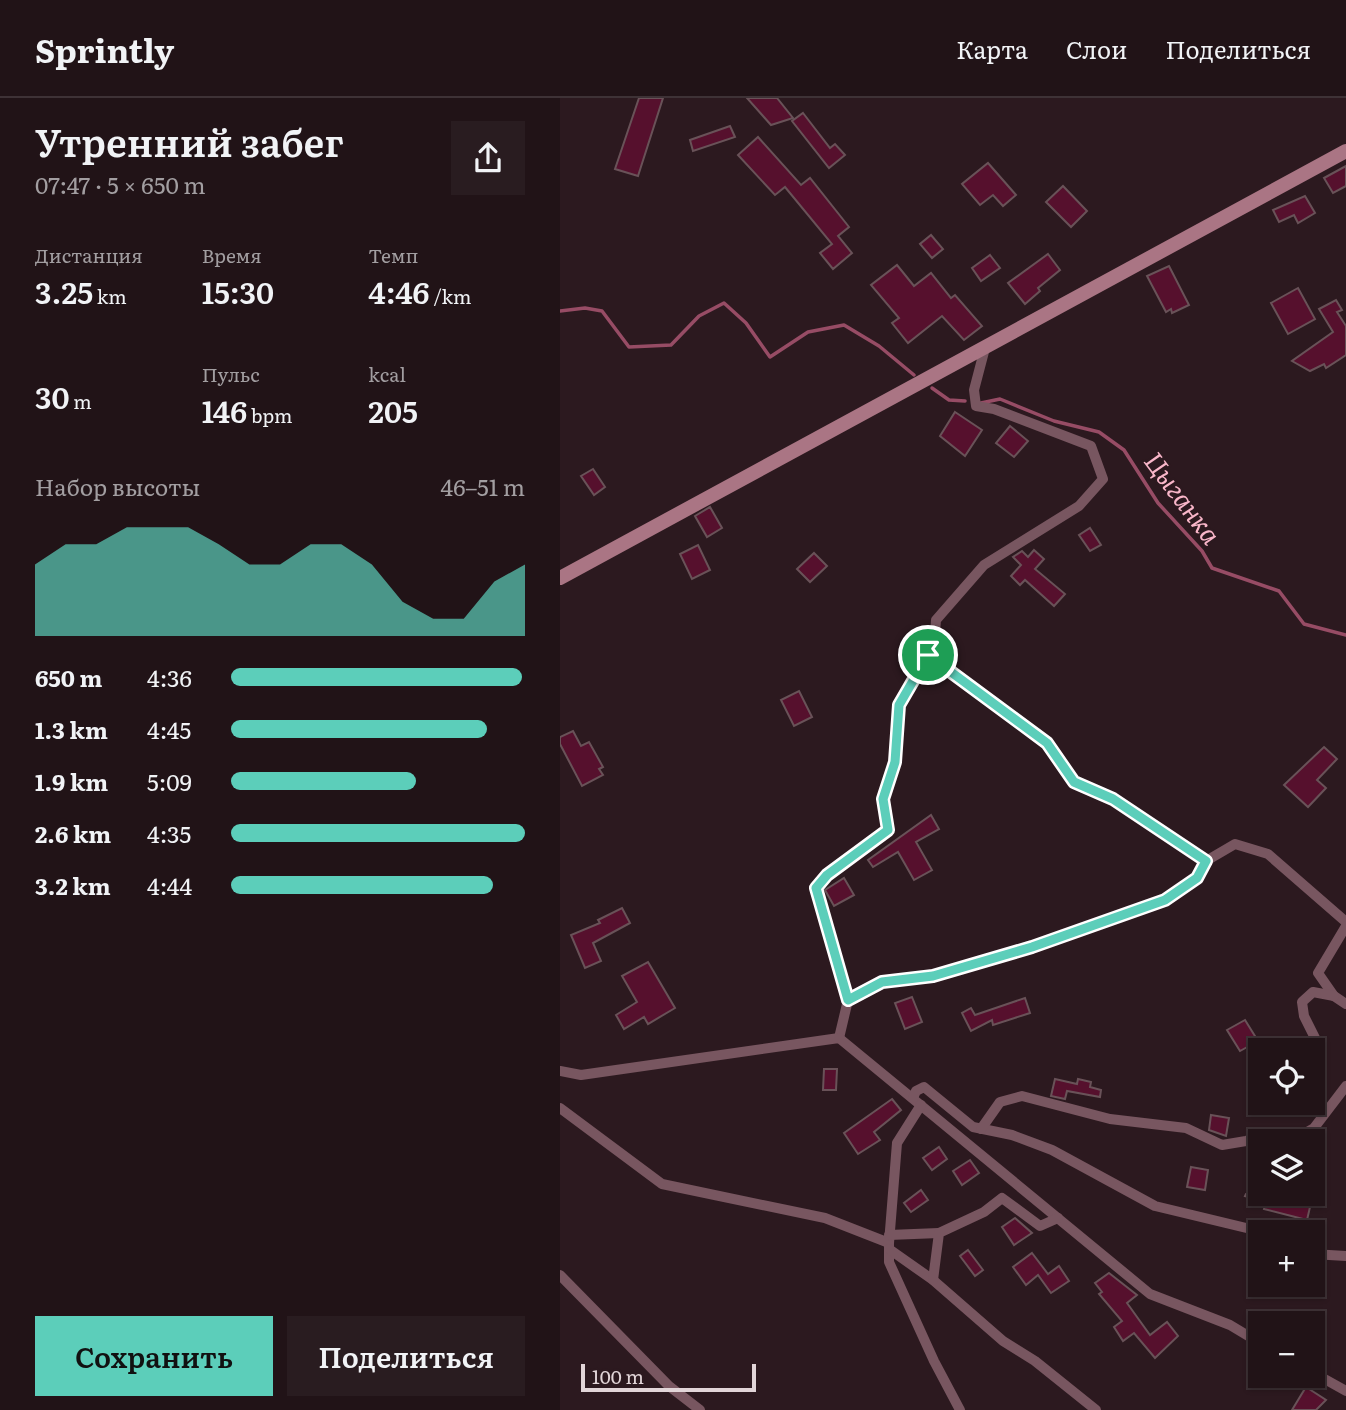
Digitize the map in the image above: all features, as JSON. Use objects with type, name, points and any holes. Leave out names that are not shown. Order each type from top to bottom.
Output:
[{"type":"street","points":[[560,578],[1346,151]]},
{"type":"street","points":[[839,1038],[848,1000],[816,888],[827,875],[888,830],[883,799],[895,762],[899,705],[933,647],[936,620],[984,565],[1079,506],[1103,479],[1091,446],[994,409],[976,407],[974,390],[985,348]]},
{"type":"street","points":[[928,655],[1047,743],[1074,782],[1113,799],[1206,861]]},
{"type":"street","points":[[848,1000],[882,982],[933,976],[1032,947],[1165,900],[1197,878],[1206,861],[1235,845],[1268,854],[1346,924],[1318,973],[1334,996],[1346,1004]]},
{"type":"street","points":[[1316,1038],[1304,1016],[1302,1002],[1313,992],[1334,996]]},
{"type":"street","points":[[560,1071],[581,1075],[839,1038],[1150,1294],[1230,1325],[1248,1336]]},
{"type":"street","points":[[981,1129],[1000,1102],[1022,1096],[1110,1119],[1186,1128],[1222,1145],[1246,1141],[1264,1133],[1302,1135],[1314,1128],[1346,1086]]},
{"type":"street","points":[[960,1410],[934,1361],[889,1262],[897,1143],[917,1102],[916,1090],[924,1087],[973,1127],[1012,1135],[1052,1150],[1155,1206],[1248,1228]]},
{"type":"street","points":[[560,1108],[662,1184],[825,1218],[889,1242],[1003,1340],[1035,1361],[1096,1410]]},
{"type":"street","points":[[889,1242],[939,1233],[984,1212],[1002,1198],[1040,1226],[1058,1218]]},
{"type":"street","points":[[933,1280],[939,1233]]},
{"type":"street","points":[[1325,1255],[1346,1256]]},
{"type":"street","points":[[560,1275],[669,1386],[700,1410]]},
{"type":"street","points":[[1325,1379],[1346,1391]]},
{"type":"building","points":[[639,98],[663,98],[638,176],[615,169]]},
{"type":"building","points":[[747,98],[777,98],[793,118],[771,125]]},
{"type":"building","points":[[803,113],[830,148],[835,144],[845,155],[829,168],[792,121]]},
{"type":"building","points":[[730,126],[735,137],[693,151],[690,140]]},
{"type":"building","points":[[758,137],[801,185],[810,178],[849,227],[838,236],[852,253],[833,269],[820,253],[832,244],[785,187],[775,195],[738,155]]},
{"type":"building","points":[[988,163],[1016,195],[1003,206],[993,195],[980,205],[962,184]]},
{"type":"building","points":[[1346,166],[1346,186],[1333,193],[1324,178]]},
{"type":"building","points":[[1063,186],[1087,211],[1071,227],[1046,202]]},
{"type":"building","points":[[1305,196],[1315,213],[1298,223],[1294,215],[1279,222],[1273,210]]},
{"type":"building","points":[[931,235],[943,249],[932,258],[920,244]]},
{"type":"building","points":[[1048,254],[1060,270],[1038,288],[1040,291],[1025,304],[1008,283]]},
{"type":"building","points":[[990,255],[1000,268],[981,281],[972,268]]},
{"type":"building","points":[[897,265],[914,286],[931,273],[951,298],[955,295],[982,326],[964,340],[942,316],[908,343],[892,323],[899,318],[871,285]]},
{"type":"building","points":[[1169,266],[1189,305],[1172,313],[1171,309],[1166,312],[1147,276]]},
{"type":"building","points":[[1298,288],[1315,319],[1288,334],[1271,303]]},
{"type":"building","points":[[1336,300],[1342,310],[1337,312],[1346,326],[1346,355],[1326,368],[1324,364],[1310,371],[1292,361],[1333,332],[1319,309]]},
{"type":"building","points":[[955,412],[982,430],[965,456],[940,436]]},
{"type":"building","points":[[1010,426],[1028,441],[1014,457],[996,443]]},
{"type":"building","points":[[593,469],[605,487],[594,495],[581,476]]},
{"type":"building","points":[[710,507],[722,528],[707,537],[695,516]]},
{"type":"building","points":[[1090,528],[1101,545],[1090,551],[1079,535]]},
{"type":"building","points":[[698,545],[710,570],[692,579],[680,554]]},
{"type":"building","points":[[1034,550],[1044,559],[1035,569],[1065,594],[1054,606],[1025,580],[1020,585],[1011,576],[1021,565],[1013,557],[1022,551],[1028,557]]},
{"type":"building","points":[[814,553],[827,566],[810,582],[797,569]]},
{"type":"building","points":[[799,691],[812,717],[794,726],[781,700]]},
{"type":"building","points":[[573,731],[581,746],[589,742],[603,767],[599,769],[603,775],[582,786],[560,744],[560,737]]},
{"type":"building","points":[[1324,747],[1337,759],[1317,780],[1326,788],[1308,807],[1284,785]]},
{"type":"building","points":[[931,815],[939,829],[916,842],[932,870],[914,880],[898,852],[873,867],[868,860]]},
{"type":"building","points":[[844,878],[854,895],[834,906],[825,890]]},
{"type":"building","points":[[622,908],[630,923],[593,943],[601,961],[585,968],[571,935],[600,923],[598,920]]},
{"type":"building","points":[[648,962],[675,1008],[648,1024],[644,1017],[624,1029],[616,1015],[637,1002],[622,976]]},
{"type":"building","points":[[912,997],[922,1022],[905,1029],[895,1003]]},
{"type":"building","points":[[1025,998],[1030,1013],[993,1025],[992,1020],[971,1031],[962,1013],[971,1008],[975,1015]]},
{"type":"building","points":[[1245,1020],[1256,1038],[1248,1038],[1248,1047],[1240,1051],[1227,1030]]},
{"type":"building","points":[[824,1069],[837,1069],[836,1090],[823,1090]]},
{"type":"building","points":[[1055,1079],[1077,1084],[1078,1079],[1091,1082],[1090,1087],[1101,1090],[1100,1097],[1067,1091],[1065,1099],[1051,1096]]},
{"type":"building","points":[[892,1099],[901,1110],[874,1132],[880,1140],[858,1154],[844,1133]]},
{"type":"building","points":[[1211,1115],[1229,1118],[1226,1136],[1209,1130]]},
{"type":"building","points":[[939,1147],[947,1159],[932,1170],[923,1158]]},
{"type":"building","points":[[970,1160],[979,1173],[962,1185],[953,1171]]},
{"type":"building","points":[[1191,1167],[1208,1170],[1205,1190],[1187,1187]]},
{"type":"building","points":[[921,1190],[928,1200],[911,1212],[904,1203]]},
{"type":"building","points":[[1265,1206],[1310,1206],[1307,1220],[1264,1209]]},
{"type":"building","points":[[1015,1218],[1032,1233],[1014,1245],[1002,1227]]},
{"type":"building","points":[[968,1250],[983,1270],[975,1276],[960,1256]]},
{"type":"building","points":[[1032,1253],[1048,1274],[1059,1266],[1069,1281],[1051,1293],[1038,1275],[1026,1285],[1013,1267]]},
{"type":"building","points":[[1109,1273],[1137,1295],[1127,1303],[1150,1335],[1167,1322],[1178,1336],[1155,1358],[1134,1333],[1123,1341],[1114,1327],[1122,1321],[1099,1294],[1102,1292],[1095,1283]]},
{"type":"building","points":[[1305,1388],[1326,1400],[1316,1410],[1292,1410]]},
{"type":"waterway","name":"Цыганка","points":[[560,311],[585,308],[602,311],[629,347],[671,345],[699,316],[724,303],[746,323],[770,357],[808,332],[844,325],[879,346],[914,375]]},
{"type":"waterway","name":"Цыганка","points":[[932,388],[949,400],[965,401]]},
{"type":"waterway","name":"Цыганка","points":[[981,403],[1000,399],[1054,421],[1099,432],[1124,450],[1158,503],[1202,551],[1212,568],[1279,591],[1304,624],[1346,635]]},
{"type":"route","points":[[928,655],[1047,743],[1074,782],[1113,799],[1206,861],[1197,878],[1165,900],[1032,947],[933,976],[882,982],[848,1000],[816,888],[827,875],[888,830],[883,799],[895,762],[899,705],[928,655]]}]
